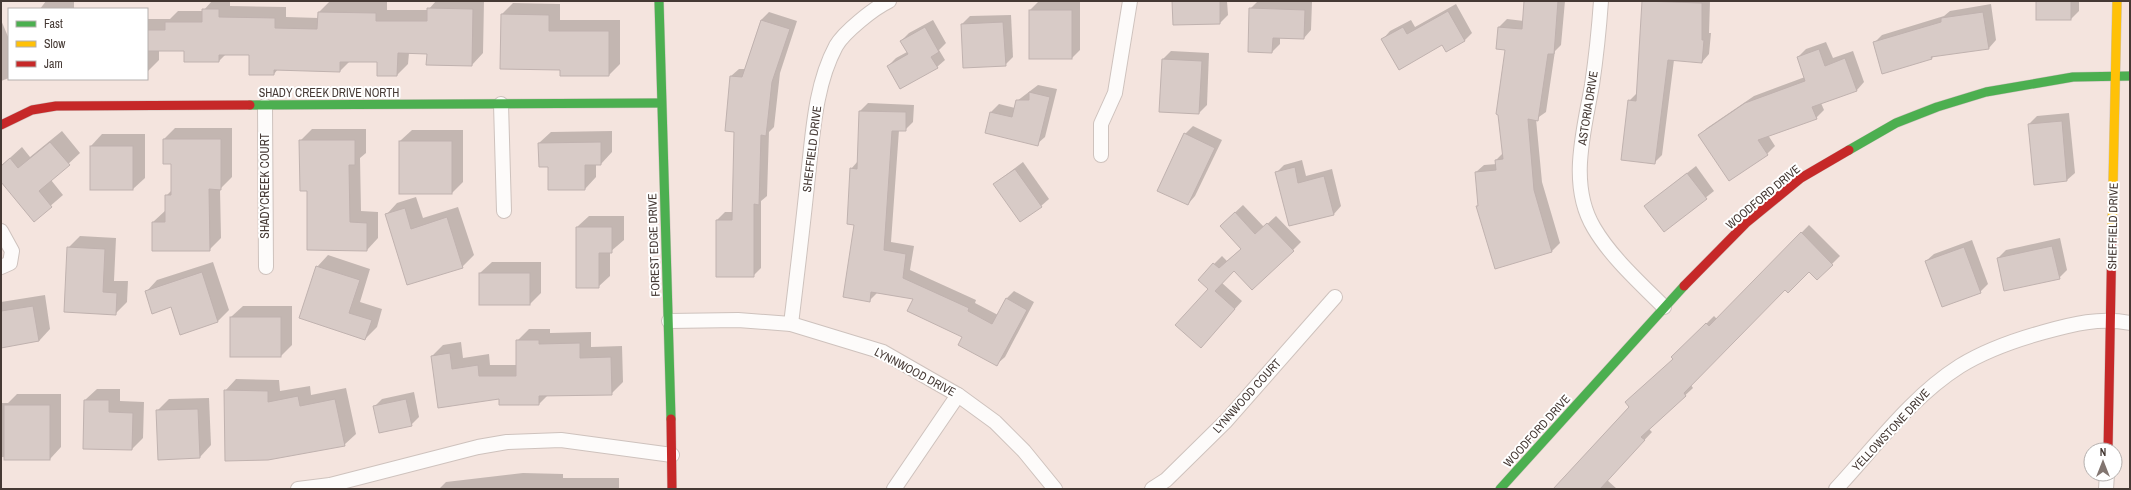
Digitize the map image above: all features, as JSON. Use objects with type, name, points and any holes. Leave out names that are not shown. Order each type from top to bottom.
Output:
[{"type":"street","name":"FOREST EDGE DRIVE","points":[[659,1],[660,103],[668,321],[672,489]]},
{"type":"street","name":"SHEFFIELD DRIVE","points":[[791,324],[816,108],[826,70],[837,45],[857,24],[878,6],[889,1]]},
{"type":"street","points":[[1102,155],[1101,124],[1115,93],[1130,1]]},
{"type":"street","name":"ASTORIA DRIVE","points":[[1601,1],[1592,85],[1582,131],[1580,177],[1585,210],[1594,228],[1611,251],[1664,307]]},
{"type":"street","name":"SHEFFIELD DRIVE","points":[[2108,442],[2112,320],[2117,1]]},
{"type":"street","name":"WOODFORD DRIVE","points":[[1500,489],[1664,307],[1746,223],[1801,178],[1896,124],[1937,107],[1986,92],[2073,78],[2116,75],[2130,76]]},
{"type":"street","name":"SHADY CREEK DRIVE NORTH","points":[[1,125],[32,110],[56,106],[660,103]]},
{"type":"street","points":[[501,104],[504,211]]},
{"type":"street","name":"SHADYCREEK COURT","points":[[265,106],[266,267]]},
{"type":"street","points":[[1,231],[12,251],[10,263],[1,267]]},
{"type":"street","name":"LYNNWOOD COURT","points":[[1152,489],[1166,480],[1226,421],[1335,297]]},
{"type":"street","name":"LYNNWOOD DRIVE","points":[[668,321],[738,320],[791,324],[882,352],[958,395],[995,422],[1024,451],[1055,489]]},
{"type":"street","name":"YELLOWSTONE DRIVE","points":[[1836,489],[1925,392],[1961,366],[2010,342],[2072,324],[2112,320],[2130,323]]},
{"type":"street","points":[[894,489],[958,395]]},
{"type":"street","points":[[298,489],[330,485],[478,446],[507,442],[561,440],[672,455]]},
{"type":"building","points":[[1172,1],[1220,1],[1220,24],[1173,25]]},
{"type":"building","points":[[1524,1],[1558,1],[1554,54],[1548,54],[1538,121],[1528,119],[1534,190],[1552,252],[1495,269],[1476,206],[1478,206],[1475,172],[1496,170],[1495,160],[1503,159],[1498,115],[1496,114],[1505,50],[1496,49],[1498,27],[1522,29]]},
{"type":"building","points":[[1642,1],[1702,3],[1702,40],[1704,40],[1702,63],[1668,60],[1655,164],[1621,160],[1628,100],[1636,101]]},
{"type":"building","points":[[2036,1],[2071,1],[2071,20],[2036,20]]},
{"type":"building","points":[[427,8],[473,9],[472,66],[426,65],[427,54],[398,53],[397,76],[377,76],[377,62],[340,62],[340,72],[274,70],[274,75],[249,75],[249,55],[219,55],[219,62],[184,62],[184,51],[148,51],[148,30],[165,30],[165,22],[202,22],[202,9],[219,9],[219,17],[275,18],[275,28],[317,29],[318,12],[376,13],[376,21],[427,21]]},
{"type":"building","points":[[1249,8],[1305,10],[1304,39],[1273,38],[1272,53],[1248,52]]},
{"type":"building","points":[[1029,10],[1072,10],[1072,59],[1029,59]]},
{"type":"building","points":[[1448,11],[1465,41],[1446,52],[1442,45],[1399,70],[1381,39],[1403,27],[1407,34]]},
{"type":"building","points":[[1983,12],[1989,49],[1931,57],[1932,59],[1882,74],[1873,42],[1941,22],[1941,18]]},
{"type":"building","points":[[501,14],[549,15],[549,31],[609,31],[609,76],[560,76],[560,70],[500,69]]},
{"type":"building","points":[[761,20],[790,29],[772,82],[766,136],[761,135],[759,205],[754,204],[754,277],[716,277],[716,220],[732,220],[734,132],[725,131],[730,76],[742,77]]},
{"type":"building","points":[[1003,22],[1006,66],[963,68],[961,24]]},
{"type":"building","points":[[925,27],[939,52],[931,57],[938,68],[900,89],[887,66],[908,54],[900,41]]},
{"type":"building","points":[[1819,49],[1825,66],[1845,58],[1857,91],[1812,107],[1817,119],[1758,140],[1768,155],[1729,181],[1698,135],[1745,103],[1805,81],[1797,57]]},
{"type":"building","points":[[1162,59],[1202,61],[1199,114],[1159,112]]},
{"type":"building","points":[[1029,92],[1050,97],[1038,146],[985,133],[990,112],[1012,117],[1016,100],[1029,100]]},
{"type":"building","points":[[859,111],[906,112],[906,131],[892,131],[884,250],[906,254],[903,278],[969,308],[968,311],[992,324],[1006,298],[1027,310],[997,366],[958,345],[962,337],[907,311],[913,299],[871,292],[870,302],[843,297],[854,225],[847,224],[850,168],[857,169]]},
{"type":"building","points":[[2062,121],[2067,181],[2034,185],[2028,124]]},
{"type":"building","points":[[1184,133],[1215,148],[1188,205],[1157,191]]},
{"type":"building","points":[[163,139],[221,139],[221,190],[209,189],[210,251],[152,251],[152,222],[165,222],[165,195],[171,195],[171,164],[163,164]]},
{"type":"building","points":[[299,140],[355,140],[355,165],[349,165],[350,222],[367,223],[367,251],[307,250],[307,191],[300,191]]},
{"type":"building","points":[[399,141],[452,141],[452,194],[399,194]]},
{"type":"building","points":[[50,142],[70,165],[39,191],[52,207],[34,222],[1,182],[1,166],[10,158],[18,168]]},
{"type":"building","points":[[601,142],[601,165],[585,165],[585,190],[548,190],[548,167],[539,167],[538,143]]},
{"type":"building","points":[[90,146],[133,146],[133,190],[90,190]]},
{"type":"building","points":[[1295,167],[1298,183],[1324,176],[1334,215],[1289,226],[1275,172]]},
{"type":"building","points":[[1015,169],[1042,207],[1020,222],[993,184]]},
{"type":"building","points":[[1687,173],[1707,199],[1664,232],[1644,206]]},
{"type":"building","points":[[405,208],[411,229],[447,217],[463,268],[407,285],[385,214]]},
{"type":"building","points":[[1235,212],[1255,234],[1267,223],[1294,251],[1252,290],[1234,271],[1215,291],[1235,309],[1201,348],[1175,325],[1208,289],[1198,280],[1213,263],[1219,268],[1241,249],[1220,226]]},
{"type":"building","points":[[576,227],[612,227],[612,253],[599,253],[599,288],[576,288]]},
{"type":"building","points":[[1801,232],[1833,265],[1817,280],[1809,272],[1788,293],[1785,290],[1684,393],[1686,396],[1641,437],[1645,440],[1600,489],[1553,489],[1629,407],[1625,402],[1673,359],[1671,357],[1706,323],[1709,326]]},
{"type":"building","points":[[2052,246],[2060,279],[2004,291],[1997,258]]},
{"type":"building","points":[[67,247],[105,249],[103,292],[117,293],[116,315],[64,312]]},
{"type":"building","points":[[1964,247],[1981,293],[1942,307],[1925,261]]},
{"type":"building","points":[[316,266],[360,280],[349,313],[372,320],[365,340],[299,318]]},
{"type":"building","points":[[202,272],[218,322],[180,335],[171,307],[152,314],[145,291]]},
{"type":"building","points":[[479,273],[530,273],[530,305],[479,305]]},
{"type":"building","points":[[33,306],[39,341],[1,348],[1,311]]},
{"type":"building","points":[[230,317],[281,317],[281,357],[230,357]]},
{"type":"building","points":[[516,340],[539,340],[539,344],[580,343],[580,358],[611,357],[612,395],[539,396],[539,405],[499,405],[499,399],[438,408],[431,356],[450,353],[452,369],[478,365],[479,376],[516,376]]},
{"type":"building","points":[[224,390],[268,391],[268,402],[298,396],[300,406],[335,399],[345,446],[268,460],[225,461]]},
{"type":"building","points":[[406,399],[412,426],[379,433],[373,406]]},
{"type":"building","points":[[84,400],[109,400],[109,412],[133,413],[132,450],[83,449]]},
{"type":"building","points":[[4,405],[50,405],[50,460],[4,460]]},
{"type":"building","points":[[198,409],[200,458],[158,460],[156,410]]},
{"type":"traffic: fast","points":[[659,1],[671,419]]},
{"type":"traffic: fast","points":[[1849,150],[1896,123],[1937,107],[1986,92],[2073,77],[2130,76]]},
{"type":"traffic: fast","points":[[250,105],[660,103]]},
{"type":"traffic: fast","points":[[1500,489],[1684,286]]},
{"type":"traffic: slow","points":[[2112,231],[2117,1]]},
{"type":"traffic: jam","points":[[1,125],[32,110],[56,106],[250,105]]},
{"type":"traffic: jam","points":[[1684,286],[1746,223],[1801,178],[1849,150]]},
{"type":"traffic: jam","points":[[2108,442],[2112,231]]},
{"type":"traffic: jam","points":[[671,419],[672,489]]}]
